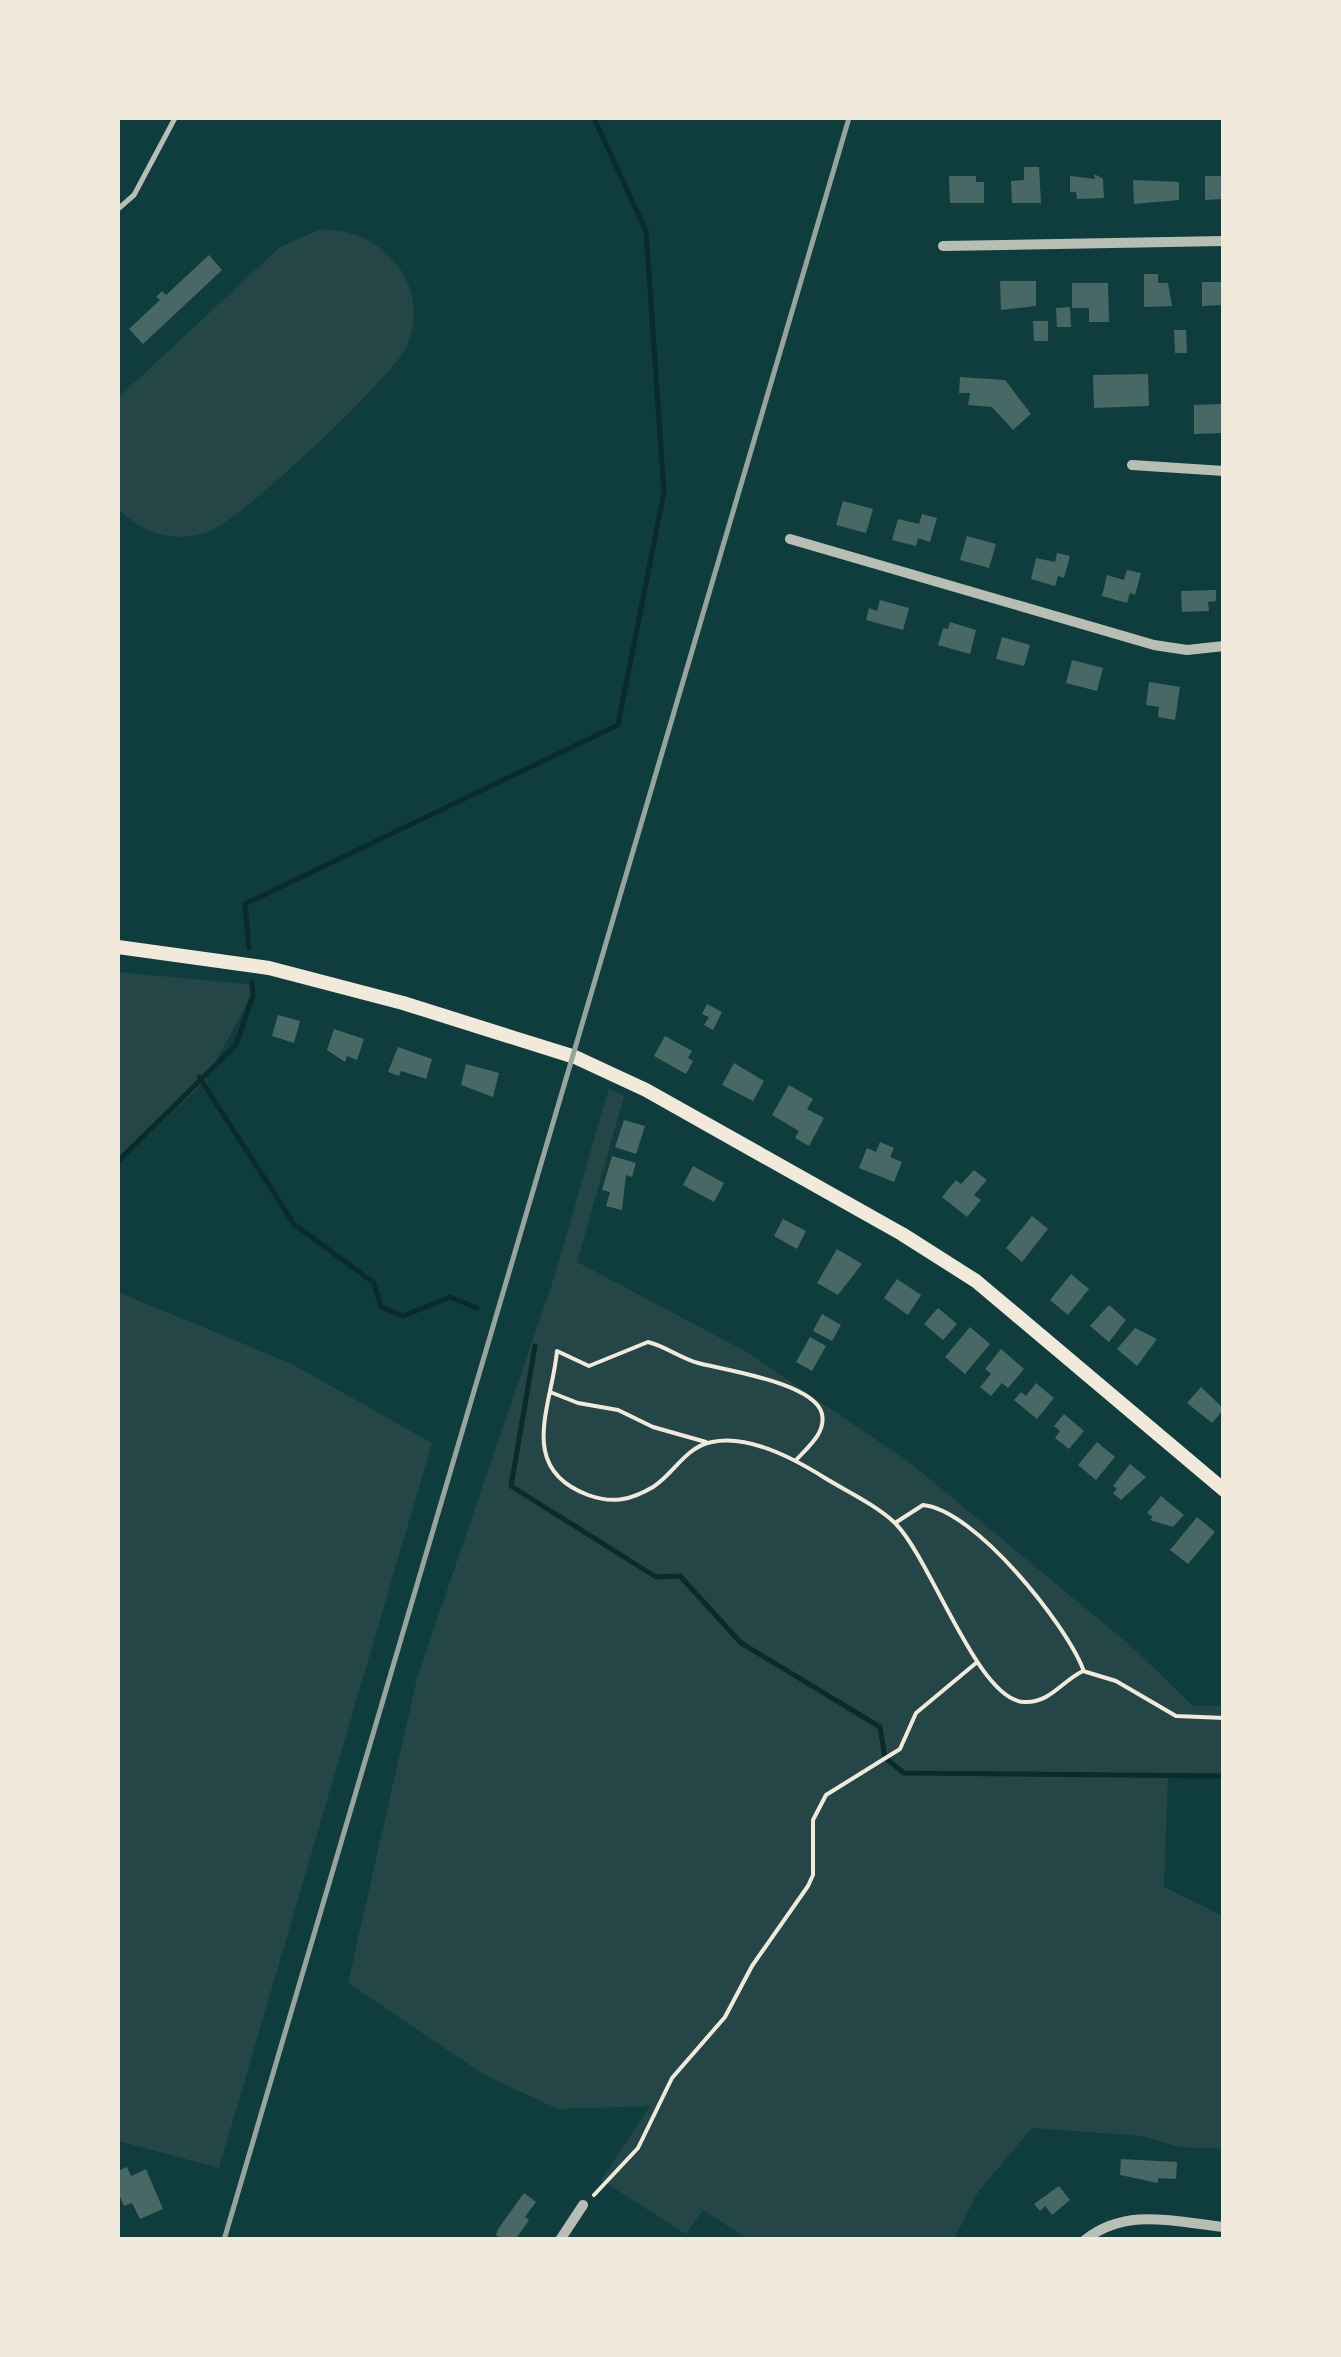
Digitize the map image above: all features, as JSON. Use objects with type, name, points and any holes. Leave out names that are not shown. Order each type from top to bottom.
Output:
[{"type":"main road","points":[[118,947],[254,965],[389,999],[575,1057],[646,1090],[902,1234],[976,1281],[1224,1490]]},
{"type":"street","points":[[943,246],[1224,241]]},
{"type":"street","points":[[1132,465],[1224,471]]},
{"type":"street","points":[[790,539],[1154,644],[1196,650],[1224,646]]},
{"type":"street","points":[[560,2240],[584,2206]]},
{"type":"street","points":[[1085,2240],[1109,2224],[1129,2218],[1224,2227]]},
{"type":"lane","points":[[118,209],[134,195],[175,118]]},
{"type":"path","points":[[708,1442],[637,1496],[621,1501],[600,1499],[563,1481],[549,1466],[543,1431],[556,1351],[590,1366],[639,1342],[659,1344],[697,1362],[755,1376],[815,1401],[822,1412],[820,1431],[796,1460]]},
{"type":"path","points":[[550,1392],[578,1403],[618,1410],[653,1427],[708,1442],[742,1443],[796,1460],[895,1524],[928,1570],[976,1664],[1005,1696],[1024,1702],[1051,1696],[1084,1670]]},
{"type":"path","points":[[895,1524],[924,1504],[950,1515],[1045,1604],[1068,1636],[1084,1670]]},
{"type":"path","points":[[584,2206],[638,2148],[672,2078],[725,2017],[813,1875],[813,1820],[834,1788],[900,1749],[916,1713],[976,1664]]},
{"type":"path","points":[[1084,1670],[1104,1675],[1176,1716],[1224,1718]]},
{"type":"shaded area","points":[[319,230],[342,231],[363,238],[396,264],[407,281],[413,302],[407,346],[346,415],[281,477],[225,522],[208,532],[183,537],[159,534],[137,524],[118,508],[118,398],[280,247]]},
{"type":"shaded area","points":[[118,972],[257,985],[206,1080],[118,1164]]},
{"type":"shaded area","points":[[609,1088],[624,1096],[577,1262],[745,1351],[909,1462],[1131,1646],[1193,1706],[1223,1706],[1223,1778],[1168,1777],[1164,1887],[1223,1916],[1223,2149],[1179,2147],[1142,2136],[1032,2128],[978,2192],[954,2239],[748,2239],[703,2210],[686,2234],[601,2180],[650,2106],[558,2109],[486,2076],[348,1983],[417,1678],[554,1278]]},
{"type":"shaded area","points":[[118,1292],[292,1364],[432,1443],[219,2168],[118,2141]]},
{"type":"building","points":[[1024,167],[1039,167],[1041,203],[1012,203],[1011,181],[1024,180]]},
{"type":"building","points":[[1094,174],[1103,179],[1104,198],[1077,199],[1076,192],[1070,192],[1070,176],[1095,179]]},
{"type":"building","points":[[949,176],[976,176],[976,182],[984,182],[984,203],[950,203]]},
{"type":"building","points":[[1205,176],[1224,176],[1224,199],[1205,200]]},
{"type":"building","points":[[1133,180],[1179,182],[1179,200],[1134,204]]},
{"type":"building","points":[[209,255],[222,270],[143,344],[129,329],[160,300],[156,297],[162,291],[166,295]]},
{"type":"building","points":[[1144,274],[1158,274],[1158,283],[1168,283],[1172,306],[1144,307]]},
{"type":"building","points":[[1000,281],[1036,281],[1036,306],[1001,310]]},
{"type":"building","points":[[1202,282],[1224,282],[1224,305],[1202,306]]},
{"type":"building","points":[[1072,283],[1108,283],[1109,322],[1089,322],[1089,308],[1072,308]]},
{"type":"building","points":[[1070,307],[1071,327],[1057,327],[1056,308]]},
{"type":"building","points":[[1033,321],[1048,321],[1048,341],[1034,341]]},
{"type":"building","points":[[1174,330],[1186,330],[1187,353],[1175,353]]},
{"type":"building","points":[[1148,374],[1149,406],[1094,408],[1093,375]]},
{"type":"building","points":[[960,377],[1005,380],[1031,414],[1013,430],[992,407],[968,405],[970,393],[959,393]]},
{"type":"building","points":[[1224,404],[1224,433],[1194,434],[1194,405]]},
{"type":"building","points":[[843,501],[873,509],[866,533],[836,525]]},
{"type":"building","points":[[922,514],[937,518],[930,542],[918,538],[916,546],[892,540],[898,519],[919,524]]},
{"type":"building","points":[[967,536],[996,544],[989,568],[960,560]]},
{"type":"building","points":[[1057,553],[1070,556],[1064,578],[1058,576],[1055,586],[1031,579],[1036,558],[1055,562]]},
{"type":"building","points":[[1127,570],[1141,573],[1135,595],[1130,593],[1127,603],[1102,596],[1107,575],[1124,580]]},
{"type":"building","points":[[1216,590],[1216,601],[1208,602],[1209,611],[1182,612],[1181,591]]},
{"type":"building","points":[[880,600],[909,608],[903,630],[866,620],[869,608],[877,611]]},
{"type":"building","points":[[950,622],[976,630],[970,654],[938,645],[943,628],[948,629]]},
{"type":"building","points":[[1002,637],[1030,645],[1024,666],[996,659]]},
{"type":"building","points":[[1072,660],[1103,668],[1097,691],[1066,683]]},
{"type":"building","points":[[1149,682],[1180,687],[1175,720],[1158,717],[1159,707],[1146,705]]},
{"type":"building","points":[[707,1004],[722,1012],[713,1030],[704,1025],[709,1017],[702,1014]]},
{"type":"building","points":[[278,1015],[300,1021],[294,1043],[272,1036]]},
{"type":"building","points":[[334,1029],[364,1039],[357,1060],[347,1056],[345,1062],[327,1050]]},
{"type":"building","points":[[665,1036],[692,1051],[688,1058],[693,1061],[686,1074],[654,1056]]},
{"type":"building","points":[[398,1047],[432,1059],[426,1079],[401,1071],[399,1076],[388,1072]]},
{"type":"building","points":[[734,1063],[764,1081],[753,1101],[722,1085]]},
{"type":"building","points":[[466,1064],[499,1073],[493,1097],[461,1085]]},
{"type":"building","points":[[789,1085],[813,1099],[807,1109],[824,1118],[809,1146],[795,1138],[799,1131],[772,1115]]},
{"type":"building","points":[[624,1120],[645,1126],[636,1154],[615,1147]]},
{"type":"building","points":[[880,1142],[894,1148],[890,1157],[902,1162],[894,1182],[859,1168],[867,1148],[876,1152]]},
{"type":"building","points":[[612,1156],[636,1163],[632,1177],[626,1175],[622,1210],[606,1206],[610,1192],[602,1190]]},
{"type":"building","points":[[693,1166],[724,1183],[714,1202],[683,1185]]},
{"type":"building","points":[[974,1170],[987,1180],[974,1195],[981,1200],[967,1217],[942,1197],[956,1180],[961,1184]]},
{"type":"building","points":[[1032,1216],[1048,1229],[1022,1262],[1006,1248]]},
{"type":"building","points":[[783,1219],[806,1231],[797,1249],[774,1236]]},
{"type":"building","points":[[837,1249],[862,1264],[838,1295],[817,1283]]},
{"type":"building","points":[[1071,1274],[1089,1289],[1068,1315],[1050,1300]]},
{"type":"building","points":[[897,1279],[921,1295],[908,1315],[884,1298]]},
{"type":"building","points":[[1109,1305],[1126,1320],[1109,1342],[1090,1326]]},
{"type":"building","points":[[938,1308],[957,1324],[943,1340],[924,1324]]},
{"type":"building","points":[[822,1314],[841,1325],[832,1341],[813,1331]]},
{"type":"building","points":[[970,1327],[990,1344],[965,1374],[945,1357]]},
{"type":"building","points":[[1135,1328],[1157,1339],[1137,1366],[1117,1349]]},
{"type":"building","points":[[810,1337],[826,1346],[812,1371],[796,1362]]},
{"type":"building","points":[[1001,1349],[1024,1369],[1008,1388],[1002,1383],[991,1396],[980,1387],[991,1374],[985,1369]]},
{"type":"building","points":[[1036,1383],[1054,1398],[1037,1419],[1014,1400],[1021,1392],[1026,1396]]},
{"type":"building","points":[[1201,1387],[1224,1409],[1212,1423],[1187,1403]]},
{"type":"building","points":[[1064,1414],[1084,1431],[1069,1449],[1055,1438],[1060,1431],[1054,1426]]},
{"type":"building","points":[[1097,1442],[1115,1457],[1096,1480],[1078,1465]]},
{"type":"building","points":[[1130,1464],[1146,1477],[1121,1500],[1113,1493],[1117,1489],[1113,1486]]},
{"type":"building","points":[[1161,1496],[1184,1515],[1173,1527],[1150,1520],[1153,1517],[1147,1513]]},
{"type":"building","points":[[1197,1517],[1215,1532],[1188,1564],[1170,1550]]},
{"type":"building","points":[[1121,2159],[1177,2162],[1176,2179],[1158,2178],[1158,2183],[1120,2175]]},
{"type":"building","points":[[127,2167],[131,2176],[146,2169],[163,2209],[140,2219],[132,2203],[124,2206],[118,2192],[118,2171]]},
{"type":"building","points":[[1059,2186],[1070,2200],[1052,2215],[1045,2206],[1040,2211],[1034,2204]]},
{"type":"building","points":[[524,2193],[536,2202],[525,2217],[529,2220],[515,2240],[502,2240],[496,2235],[498,2229]]},
{"type":"waterway","points":[[249,948],[245,904],[618,725],[664,492],[646,231],[594,118]]},
{"type":"waterway","points":[[118,1161],[236,1045],[253,995],[252,982]]},
{"type":"waterway","points":[[199,1077],[294,1224],[374,1283],[381,1307],[403,1316],[450,1297],[477,1308]]},
{"type":"waterway","points":[[535,1346],[511,1486],[656,1577],[680,1576],[741,1643],[880,1727],[885,1758],[904,1773],[1224,1776]]},
{"type":"railway","points":[[224,2240],[849,118]]}]
